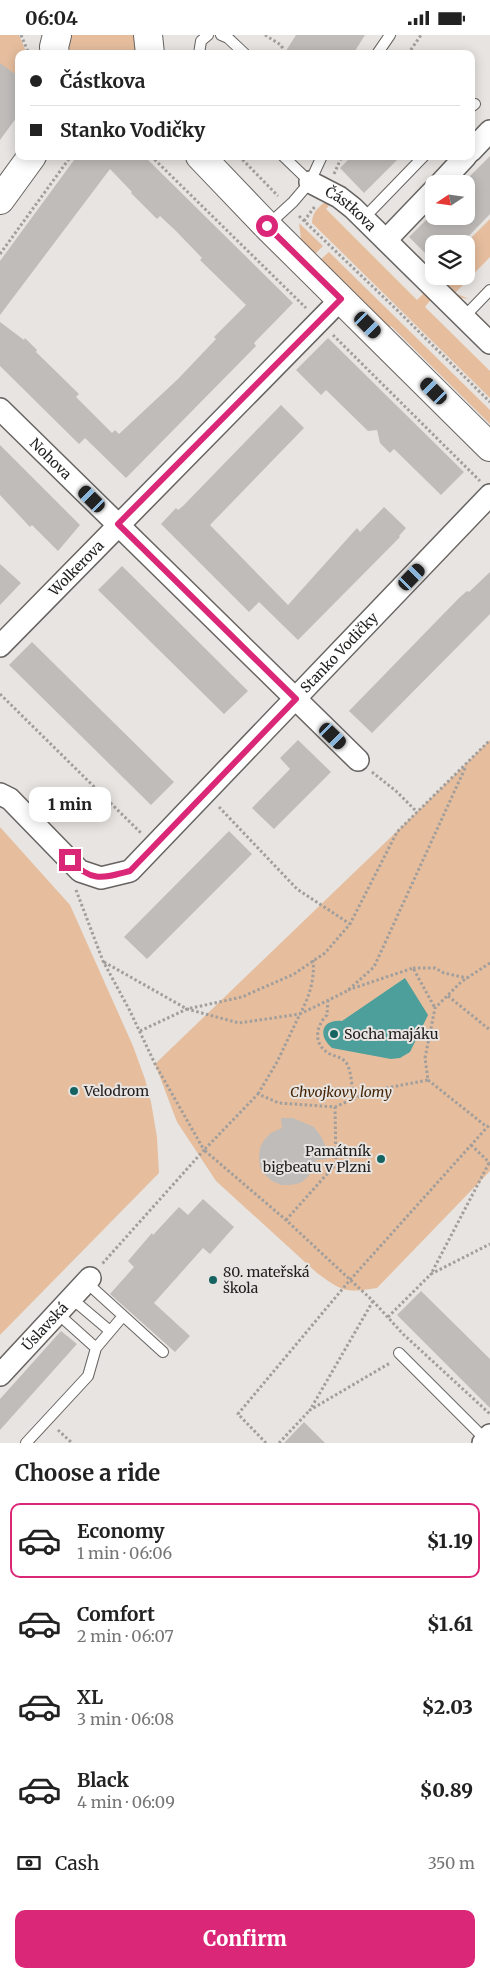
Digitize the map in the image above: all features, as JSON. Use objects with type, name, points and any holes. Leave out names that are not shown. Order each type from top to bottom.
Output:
[{"type":"street","points":[[55,50],[57,35]]},
{"type":"street","points":[[148,35],[150,50]]},
{"type":"street","points":[[475,147],[490,131]]},
{"type":"street","points":[[0,200],[29,160]]},
{"type":"street","points":[[204,160],[267,226],[490,447]]},
{"type":"street","points":[[448,175],[462,160]]},
{"type":"street","name":"Částkova","points":[[310,183],[339,197],[364,218],[490,343]]},
{"type":"street","name":"Částkova","points":[[386,240],[425,199]]},
{"type":"street","name":"Wolkerova","points":[[0,646],[341,299]]},
{"type":"street","name":"Nohova","points":[[0,409],[358,760]]},
{"type":"street","name":"Stanko Vodičky","points":[[0,794],[10,799],[80,871],[101,878],[130,871],[490,495]]},
{"type":"street","name":"Úslavská","points":[[0,1375],[76,1293]]},
{"type":"lane","points":[[199,50],[200,41],[208,35]]},
{"type":"lane","points":[[221,35],[228,38],[241,50]]},
{"type":"lane","points":[[380,50],[390,35]]},
{"type":"lane","points":[[287,160],[310,183]]},
{"type":"lane","name":"Částkova","points":[[267,226],[289,207],[310,183],[320,160]]},
{"type":"lane","points":[[364,218],[420,160]]},
{"type":"lane","points":[[464,317],[490,290]]},
{"type":"lane","points":[[76,1293],[123,1316],[163,1352]]},
{"type":"lane","points":[[76,1293],[110,1331]]},
{"type":"lane","points":[[76,1293],[96,1348]]},
{"type":"lane","points":[[26,1443],[88,1375],[96,1348],[123,1316]]},
{"type":"lane","points":[[399,1353],[486,1440]]},
{"type":"path","points":[[22,35],[28,50]]},
{"type":"path","points":[[265,35],[281,45],[283,50]]},
{"type":"path","points":[[411,50],[422,35]]},
{"type":"path","points":[[0,255],[68,160]]},
{"type":"path","points":[[243,160],[490,402]]},
{"type":"path","points":[[0,693],[154,846]]},
{"type":"path","points":[[140,1031],[187,1009],[242,997],[294,974],[325,953],[350,924],[397,832],[490,740]]},
{"type":"path","points":[[358,760],[396,791],[417,813]]},
{"type":"path","points":[[347,991],[374,967],[468,763]]},
{"type":"path","points":[[205,793],[297,889],[350,924]]},
{"type":"path","points":[[73,883],[103,961],[155,1064],[204,1150],[286,1220],[374,1301],[403,1334],[490,1414]]},
{"type":"path","points":[[76,1293],[204,1150],[258,1094],[277,1062],[308,998],[315,974],[313,960]]},
{"type":"path","points":[[103,961],[187,1009],[239,1023],[300,1014],[347,991],[413,968],[435,967],[444,973],[468,978]]},
{"type":"path","points":[[266,1443],[238,1414],[350,1280],[489,1125],[428,1080],[425,1058],[436,1008],[468,978],[490,963]]},
{"type":"path","points":[[413,968],[436,1008]]},
{"type":"path","points":[[448,996],[490,1030]]},
{"type":"path","points":[[328,1000],[327,1015],[321,1021],[316,1032],[320,1045],[346,1063],[351,1075],[353,1099]]},
{"type":"path","points":[[258,1094],[279,1103],[335,1107],[371,1091],[428,1080]]},
{"type":"path","points":[[286,1220],[336,1163],[335,1107]]},
{"type":"path","points":[[388,1317],[431,1274],[490,1163],[471,1145]]},
{"type":"path","points":[[431,1274],[490,1244]]},
{"type":"path","points":[[279,1443],[310,1410],[374,1301]]},
{"type":"path","points":[[310,1410],[388,1366]]},
{"type":"path","points":[[47,1420],[72,1443]]},
{"type":"green space","points":[[0,35],[19,35],[25,50],[15,50],[15,74],[0,64]]},
{"type":"green space","points":[[70,35],[137,35],[139,50],[69,50]]},
{"type":"green space","points":[[329,199],[333,201],[326,209],[417,300],[426,291],[433,297],[425,307],[490,371],[490,398],[312,223],[315,212]]},
{"type":"green space","points":[[490,219],[490,257],[475,272],[475,235]]},
{"type":"green space","points":[[299,223],[323,246],[314,255],[301,239]]},
{"type":"green space","points":[[329,252],[490,410],[490,424],[391,326],[387,329],[320,260]]},
{"type":"green space","points":[[449,285],[463,285],[455,293],[469,299],[456,297],[446,288]]},
{"type":"green space","name":"Chvojkovy lomy","points":[[490,740],[490,1171],[377,1288],[345,1289],[333,1284],[317,1273],[216,1181],[177,1122],[155,1064]]},
{"type":"green space","name":"Velodrom","points":[[0,827],[70,905],[133,1046],[145,1079],[157,1137],[159,1173],[0,1335]]},
{"type":"water","points":[[405,978],[428,1015],[410,1052],[400,1058],[391,1059],[332,1048],[327,1043],[323,1033],[326,1025],[335,1021],[342,1021]]},
{"type":"building","points":[[296,35],[365,35],[356,50],[287,50]]},
{"type":"building","points":[[0,63],[15,74],[15,119],[0,140]]},
{"type":"building","points":[[490,156],[490,214],[470,235],[425,235],[425,253],[409,237],[425,221],[425,225],[475,225],[475,175],[471,175]]},
{"type":"building","points":[[74,160],[148,160],[293,303],[254,343],[256,346],[126,478],[85,438],[79,444],[0,366],[0,322],[24,340],[25,338],[37,350],[36,352],[79,394],[76,397],[112,433],[115,430],[119,434],[178,379],[216,339],[214,337],[246,305],[200,260],[202,258],[176,231],[160,216],[157,219],[110,169],[0,315],[0,261]]},
{"type":"building","points":[[348,160],[397,160],[364,193],[340,168]]},
{"type":"building","points":[[328,338],[464,472],[441,495],[394,449],[390,453],[380,443],[377,430],[368,431],[326,390],[321,395],[296,370]]},
{"type":"building","points":[[281,405],[304,428],[210,525],[288,605],[357,528],[360,532],[384,507],[406,528],[400,537],[298,640],[259,602],[249,612],[161,524],[176,508],[178,510],[183,506]]},
{"type":"building","points":[[0,445],[80,525],[58,551],[32,525],[30,527],[0,495]]},
{"type":"building","points":[[0,564],[21,583],[0,605]]},
{"type":"building","points":[[122,566],[248,691],[224,714],[98,590]]},
{"type":"building","points":[[490,572],[490,614],[372,733],[349,711],[459,598],[467,591],[469,592]]},
{"type":"building","points":[[32,642],[174,782],[151,805],[9,665]]},
{"type":"building","points":[[298,740],[331,772],[274,829],[252,808],[290,769],[280,758]]},
{"type":"building","points":[[229,831],[252,854],[147,959],[124,937]]},
{"type":"building","points":[[281,1118],[293,1118],[314,1127],[326,1148],[327,1159],[316,1160],[308,1177],[300,1183],[291,1185],[281,1185],[272,1181],[260,1167],[260,1148],[264,1140],[271,1133],[282,1128]]},
{"type":"building","name":"80. mateřská škola","points":[[203,1199],[234,1227],[210,1254],[203,1248],[154,1303],[190,1336],[175,1352],[110,1294],[134,1267],[128,1261],[152,1233],[153,1235],[179,1207],[188,1215]]},
{"type":"building","points":[[421,1291],[490,1359],[490,1408],[397,1315]]},
{"type":"building","points":[[61,1331],[77,1344],[0,1430],[0,1399]]},
{"type":"building","points":[[304,1422],[325,1443],[284,1443]]},
{"type":"place","name":"Socha majáku","points":[[334,1034]]},
{"type":"place","name":"Velodrom","points":[[74,1091]]},
{"type":"place","name":"Památník bigbeatu v Plzni","points":[[381,1159]]},
{"type":"place","name":"80. mateřská škola","points":[[213,1280]]},
{"type":"route","points":[[70,860],[80,871],[101,878],[130,871],[296,699],[118,524],[341,299],[267,226]]}]
